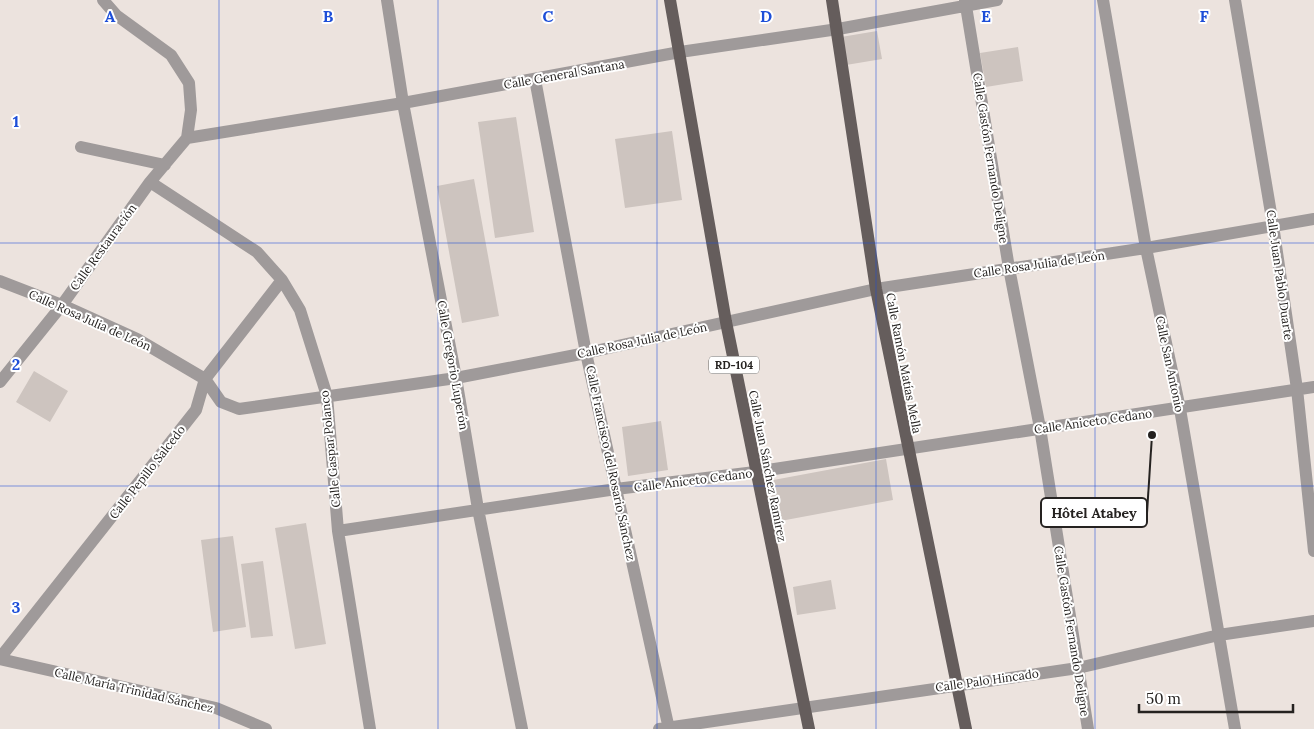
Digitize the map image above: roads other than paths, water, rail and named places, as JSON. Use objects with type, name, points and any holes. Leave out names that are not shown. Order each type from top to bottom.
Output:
[{"type":"main road","name":"Calle Juan Sánchez Ramírez","points":[[670,0],[726,322],[808,729]]},
{"type":"main road","name":"Calle Ramón Matías Mella","points":[[832,0],[838,29],[876,289],[966,729]]},
{"type":"street","points":[[103,0],[116,15],[170,55],[189,83],[191,110],[187,138],[150,182]]},
{"type":"street","name":"Calle Gregorio Luperón","points":[[387,0],[403,103],[456,378],[478,509],[522,729]]},
{"type":"street","name":"Calle General Santana","points":[[187,138],[403,103],[680,52],[838,29],[966,2],[997,0]]},
{"type":"street","name":"Calle San Antonio","points":[[1103,0],[1146,248],[1180,409],[1235,729]]},
{"type":"street","name":"Calle Juan Pablo Duarte","points":[[1235,0],[1273,225],[1297,389],[1314,552]]},
{"type":"street","name":"Calle Gastón Fernando Deligne","points":[[966,2],[1009,268],[1040,428],[1088,729]]},
{"type":"street","name":"Calle Francisco del Rosario Sánchez","points":[[535,79],[586,353],[666,729]]},
{"type":"street","points":[[81,147],[165,165]]},
{"type":"street","name":"Calle Gaspar Polanco","points":[[150,182],[257,252],[282,280],[300,310],[327,396],[338,531],[370,729]]},
{"type":"street","name":"Calle Restauración","points":[[0,382],[62,305],[150,182]]},
{"type":"street","name":"Calle Rosa Julia de León","points":[[0,281],[62,305],[137,339],[205,379],[221,402],[239,409],[456,378],[586,353],[876,289],[1146,248],[1314,219]]},
{"type":"street","name":"Calle Pepillo Salcedo","points":[[0,658],[196,410],[205,379],[282,280]]},
{"type":"street","name":"Calle Aniceto Cedano","points":[[338,531],[616,489],[755,472],[907,447],[1180,409],[1314,387]]},
{"type":"street","name":"Calle Palo Hincado","points":[[666,729],[958,684],[1078,668],[1219,635],[1314,621]]},
{"type":"street","name":"Calle María Trinidad Sánchez","points":[[0,658],[216,708],[266,729]]},
{"type":"place","name":"Hôtel Atabey","points":[[1152,435]]}]
